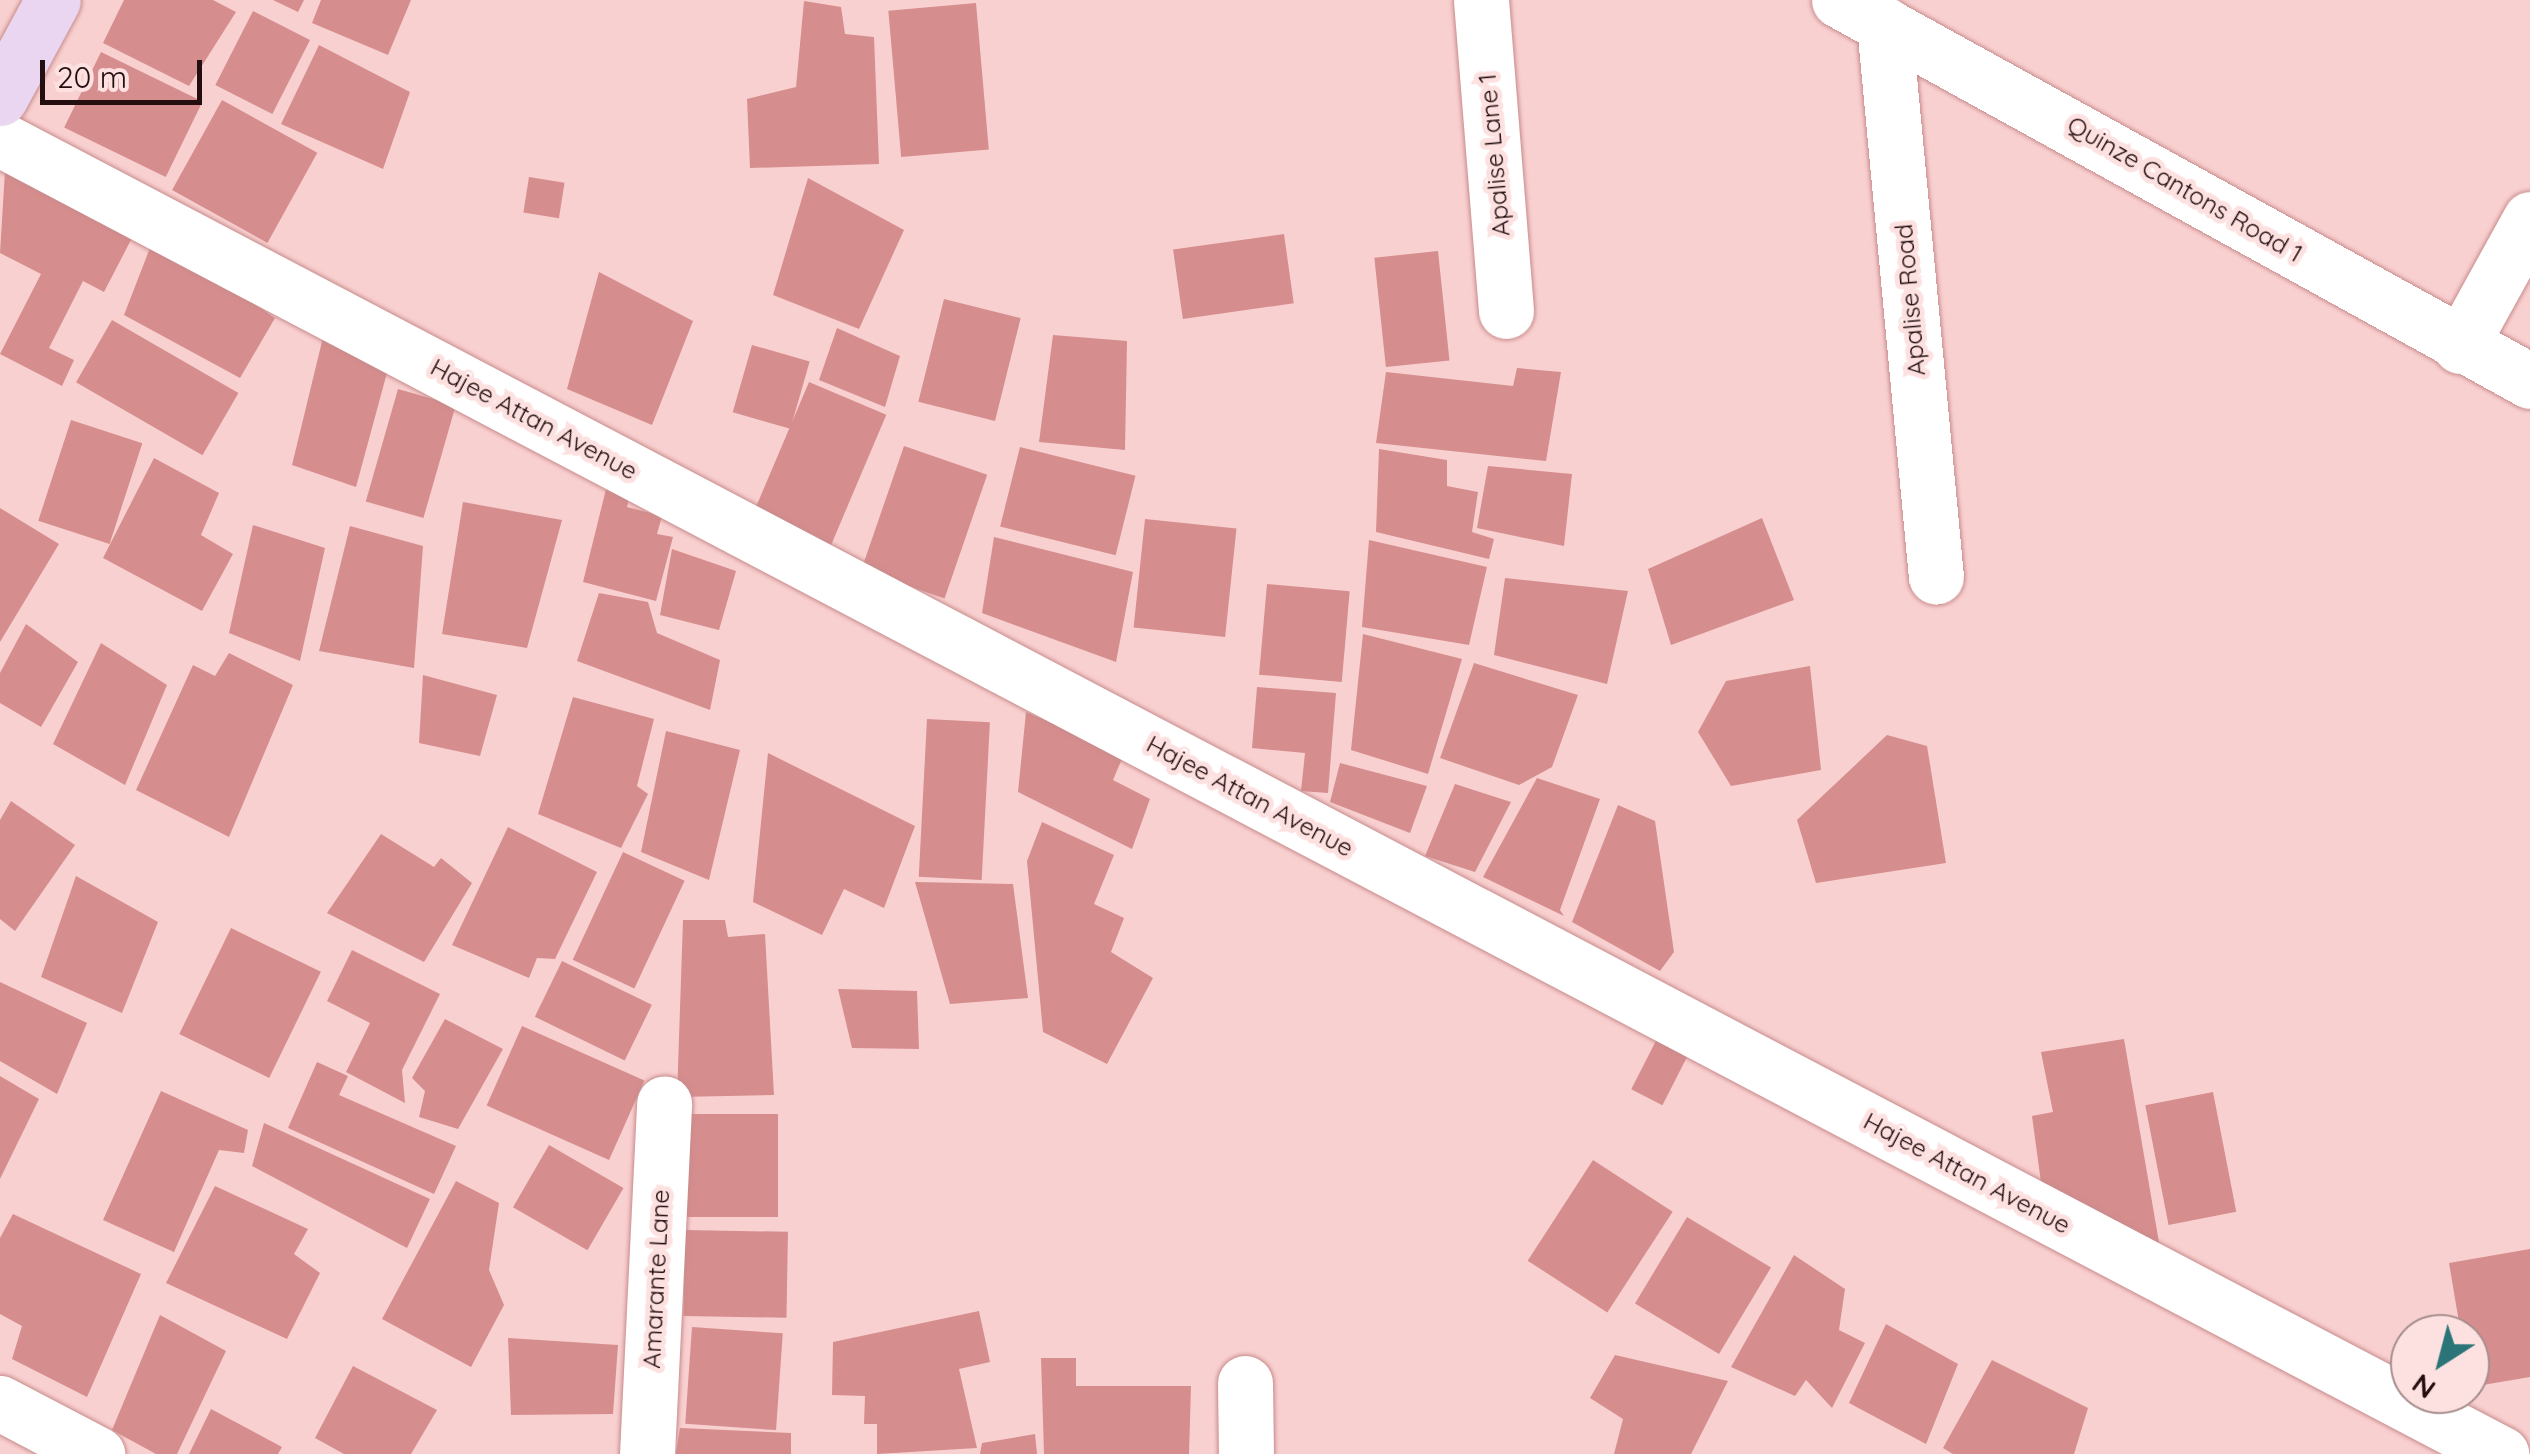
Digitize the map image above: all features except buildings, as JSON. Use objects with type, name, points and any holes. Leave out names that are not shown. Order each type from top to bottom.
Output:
[{"type":"main road","points":[[0,98],[53,0]]},
{"type":"street","name":"Apalise Lane 1","points":[[1481,0],[1506,311]]},
{"type":"street","name":"Quinze Cantons Road 1","points":[[1886,14],[2460,346],[2530,382]]},
{"type":"street","name":"Apalise Road","points":[[1886,14],[1936,577]]},
{"type":"street","name":"Hajee Attan Avenue","points":[[0,139],[2501,1454]]},
{"type":"street","points":[[2460,346],[2530,218]]},
{"type":"street","name":"Amarante Lane","points":[[648,1454],[664,1103]]},
{"type":"street","points":[[1245,1383],[1246,1454]]},
{"type":"street","points":[[0,1403],[97,1454]]}]
